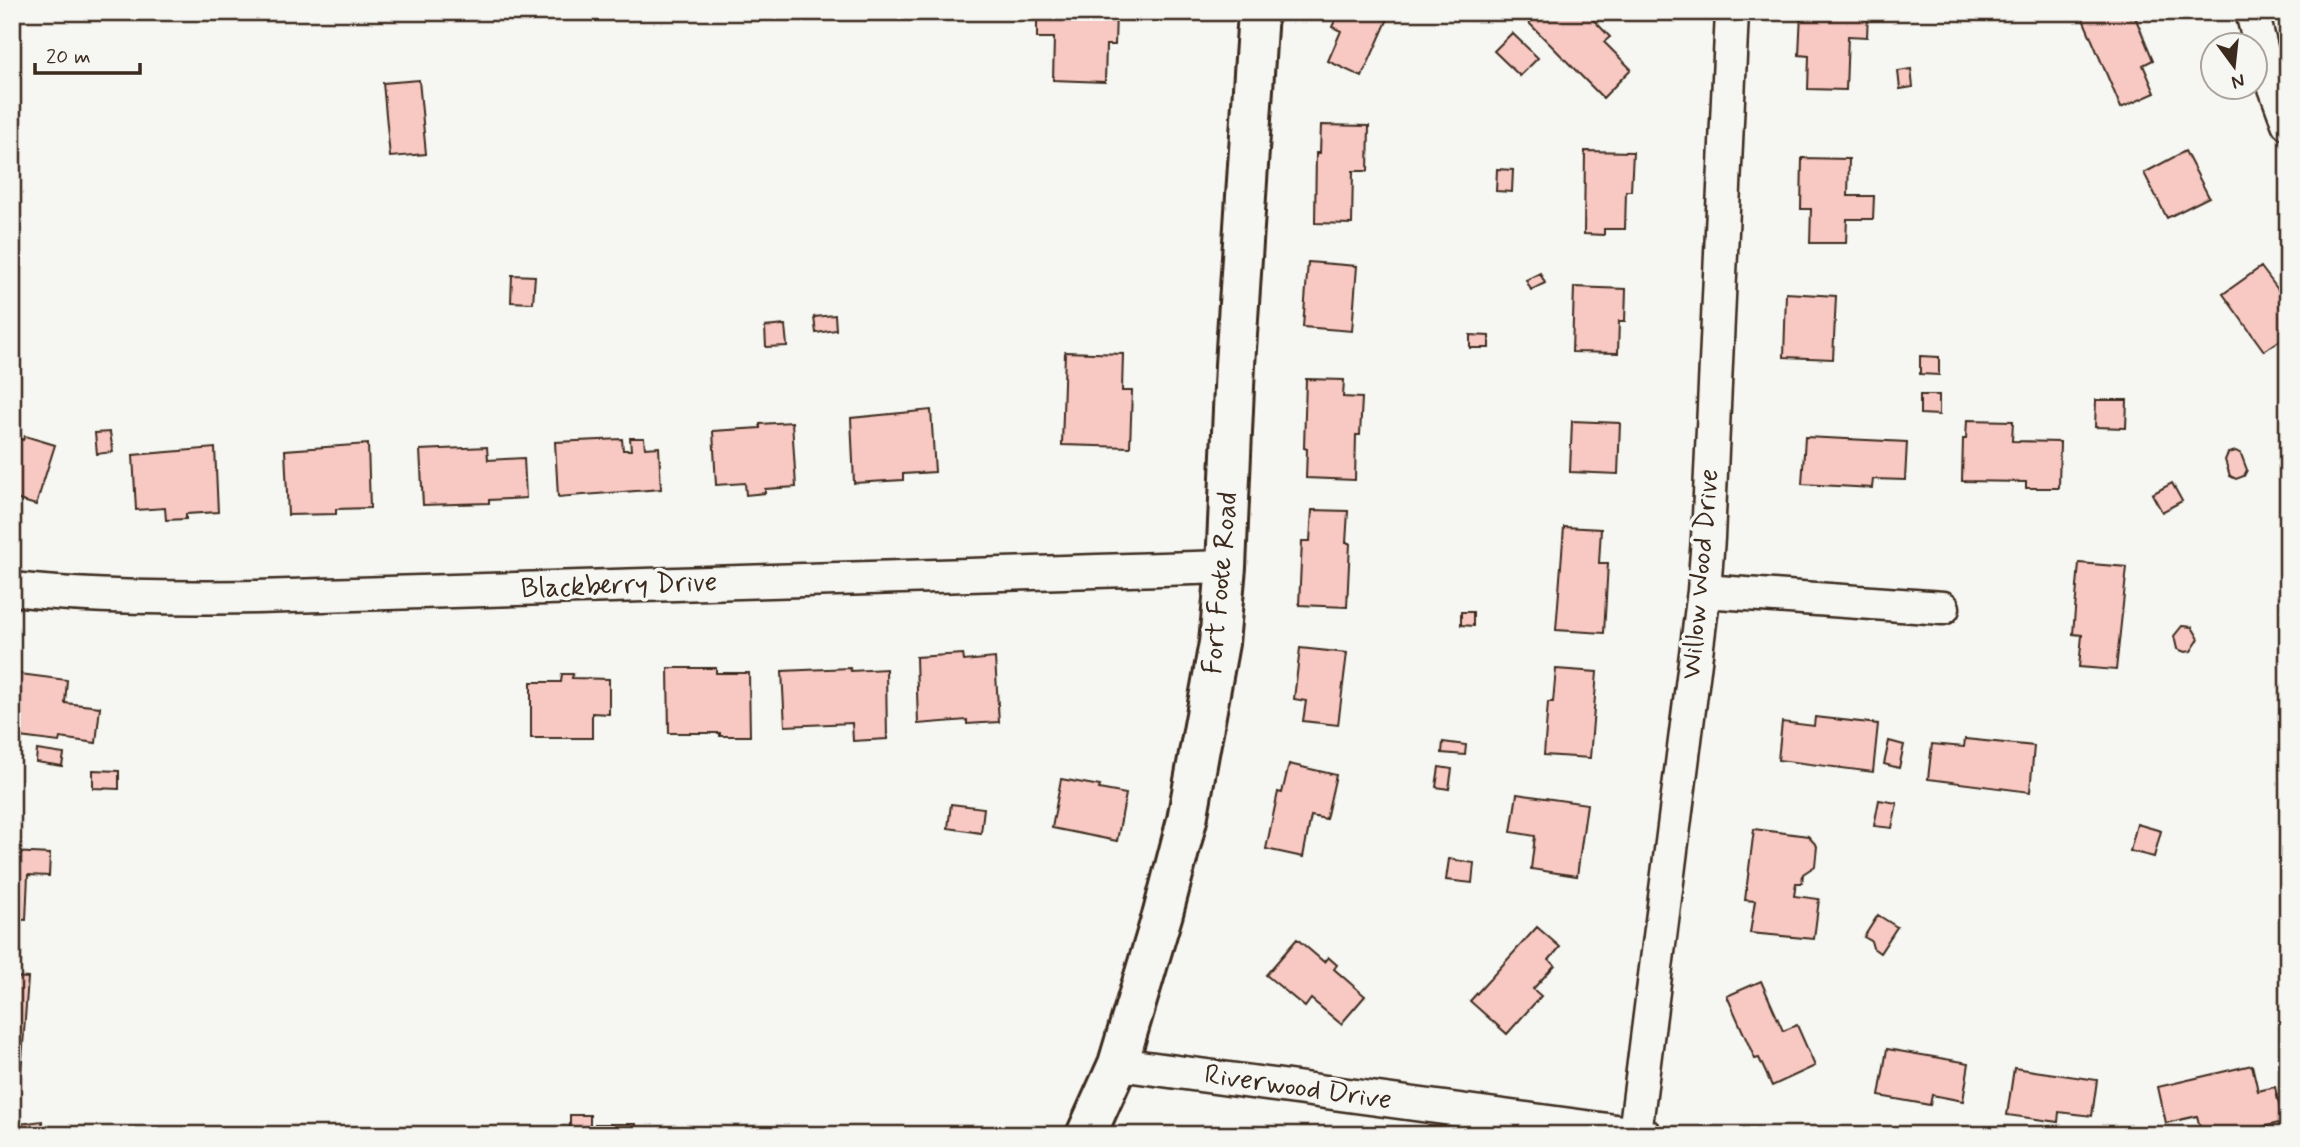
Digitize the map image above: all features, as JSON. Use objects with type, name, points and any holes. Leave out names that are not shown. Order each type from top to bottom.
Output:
[{"type":"street","name":"Fort Foote Road","points":[[1086,1135],[1118,1064],[1163,913],[1187,820],[1219,643],[1226,567],[1235,365],[1258,12]]},
{"type":"street","name":"Willow Wood Drive","points":[[1640,1134],[1704,591],[1732,12]]},
{"type":"street","points":[[2252,12],[2262,52],[2288,123]]},
{"type":"street","name":"Blackberry Drive","points":[[12,589],[62,595],[128,598],[257,597],[1226,567]]},
{"type":"street","points":[[1704,591],[1943,608]]},
{"type":"street","name":"Riverwood Drive","points":[[1118,1064],[1640,1134]]},
{"type":"building","points":[[1037,12],[1116,12],[1115,45],[1106,45],[1105,82],[1053,80],[1054,38],[1037,38]]},
{"type":"building","points":[[1339,12],[1391,12],[1362,77],[1328,61],[1341,31],[1332,27]]},
{"type":"building","points":[[1538,12],[1586,12],[1610,37],[1604,42],[1631,69],[1603,98],[1528,22]]},
{"type":"building","points":[[1801,12],[1868,12],[1867,37],[1848,36],[1846,90],[1808,89],[1809,56],[1799,55]]},
{"type":"building","points":[[2080,12],[2133,12],[2153,60],[2143,65],[2155,93],[2121,108]]},
{"type":"building","points":[[1512,33],[1538,58],[1520,76],[1494,51]]},
{"type":"building","points":[[1911,69],[1913,87],[1900,89],[1898,71]]},
{"type":"building","points":[[419,80],[426,154],[390,157],[383,83]]},
{"type":"building","points":[[1321,125],[1369,126],[1368,171],[1353,171],[1352,224],[1315,223],[1316,153],[1320,153]]},
{"type":"building","points":[[1585,151],[1633,152],[1631,191],[1626,191],[1625,229],[1604,229],[1604,235],[1584,234]]},
{"type":"building","points":[[2185,151],[2209,197],[2167,218],[2144,173]]},
{"type":"building","points":[[1802,158],[1849,159],[1848,196],[1874,196],[1873,219],[1847,219],[1846,243],[1810,243],[1811,209],[1801,209]]},
{"type":"building","points":[[1497,169],[1513,170],[1512,192],[1496,191]]},
{"type":"building","points":[[1308,262],[1357,266],[1352,331],[1303,327]]},
{"type":"building","points":[[2261,267],[2288,303],[2288,335],[2264,351],[2223,294]]},
{"type":"building","points":[[1540,273],[1545,283],[1531,290],[1526,280]]},
{"type":"building","points":[[512,275],[535,276],[533,303],[511,302]]},
{"type":"building","points":[[1574,287],[1626,289],[1625,321],[1619,321],[1618,353],[1572,352]]},
{"type":"building","points":[[1786,293],[1836,296],[1833,359],[1784,357]]},
{"type":"building","points":[[835,315],[836,330],[816,333],[814,317]]},
{"type":"building","points":[[785,325],[787,346],[766,347],[765,327]]},
{"type":"building","points":[[1470,335],[1489,336],[1489,348],[1470,348]]},
{"type":"building","points":[[1065,352],[1123,354],[1122,391],[1132,391],[1130,447],[1062,445]]},
{"type":"building","points":[[1920,356],[1939,357],[1939,375],[1920,374]]},
{"type":"building","points":[[1306,379],[1344,380],[1343,397],[1362,398],[1360,435],[1356,435],[1355,480],[1306,478]]},
{"type":"building","points":[[1920,395],[1939,395],[1939,415],[1920,414]]},
{"type":"building","points":[[2096,400],[2127,400],[2126,428],[2095,427]]},
{"type":"building","points":[[931,410],[935,472],[903,474],[903,480],[854,483],[851,418]]},
{"type":"building","points":[[1967,420],[2013,421],[2012,441],[2060,442],[2059,488],[2026,488],[2026,482],[1962,481],[1963,439],[1966,439]]},
{"type":"building","points":[[1572,421],[1620,423],[1618,474],[1570,472]]},
{"type":"building","points":[[792,422],[796,487],[765,489],[765,493],[746,495],[745,483],[716,485],[713,431],[760,428],[760,424]]},
{"type":"building","points":[[110,432],[113,452],[97,454],[95,433]]},
{"type":"building","points":[[12,436],[23,440],[25,436],[55,445],[36,505],[12,498]]},
{"type":"building","points":[[1805,437],[1907,442],[1905,480],[1873,479],[1872,488],[1802,484]]},
{"type":"building","points":[[630,438],[644,438],[645,448],[659,447],[661,489],[558,497],[555,442],[622,439],[623,450],[631,450]]},
{"type":"building","points":[[368,444],[370,508],[336,509],[336,514],[288,515],[285,450]]},
{"type":"building","points":[[487,447],[488,460],[524,458],[526,498],[489,500],[489,503],[423,505],[420,450]]},
{"type":"building","points":[[215,448],[218,512],[186,514],[186,519],[166,520],[165,508],[136,510],[133,455]]},
{"type":"building","points":[[2236,451],[2241,454],[2247,470],[2244,476],[2236,479],[2230,476],[2225,460],[2228,453]]},
{"type":"building","points":[[2172,483],[2182,501],[2162,512],[2152,494]]},
{"type":"building","points":[[1312,510],[1348,511],[1346,543],[1350,543],[1347,607],[1299,605],[1302,541],[1310,541]]},
{"type":"building","points":[[1564,527],[1601,529],[1599,563],[1608,563],[1604,633],[1556,630]]},
{"type":"building","points":[[2079,563],[2127,567],[2116,670],[2079,667],[2082,635],[2073,634]]},
{"type":"building","points":[[1461,612],[1473,612],[1473,626],[1461,625]]},
{"type":"building","points":[[2182,626],[2192,627],[2199,639],[2191,651],[2177,649],[2174,636]]},
{"type":"building","points":[[1300,648],[1347,653],[1338,725],[1303,721],[1306,701],[1294,699]]},
{"type":"building","points":[[963,654],[964,661],[995,658],[999,722],[967,724],[967,720],[918,724],[916,657]]},
{"type":"building","points":[[668,668],[716,668],[716,673],[749,673],[750,736],[669,733]]},
{"type":"building","points":[[850,668],[851,671],[886,669],[887,739],[853,741],[852,723],[785,726],[782,671]]},
{"type":"building","points":[[1556,669],[1597,672],[1590,758],[1544,755],[1548,702],[1553,702]]},
{"type":"building","points":[[12,673],[67,680],[65,703],[100,707],[96,743],[12,736]]},
{"type":"building","points":[[562,674],[573,674],[572,678],[609,679],[609,714],[592,713],[592,738],[531,738],[531,682],[561,682]]},
{"type":"building","points":[[1815,717],[1878,724],[1873,772],[1778,760],[1782,722],[1814,726]]},
{"type":"building","points":[[1965,739],[2034,746],[2030,792],[1928,779],[1932,744],[1964,747]]},
{"type":"building","points":[[1889,741],[1904,745],[1899,768],[1884,764]]},
{"type":"building","points":[[1443,742],[1466,745],[1465,755],[1442,753]]},
{"type":"building","points":[[37,750],[64,754],[62,766],[36,762]]},
{"type":"building","points":[[1289,764],[1336,775],[1326,819],[1311,816],[1303,857],[1266,849],[1278,792],[1282,793]]},
{"type":"building","points":[[1439,767],[1452,769],[1449,789],[1436,787]]},
{"type":"building","points":[[93,770],[119,771],[119,789],[93,788]]},
{"type":"building","points":[[1061,779],[1126,794],[1117,841],[1052,828]]},
{"type":"building","points":[[1517,794],[1587,804],[1577,876],[1531,869],[1535,836],[1511,832]]},
{"type":"building","points":[[1879,800],[1897,803],[1892,828],[1874,826]]},
{"type":"building","points":[[951,804],[984,808],[981,833],[948,828]]},
{"type":"building","points":[[2137,824],[2161,831],[2154,857],[2130,851]]},
{"type":"building","points":[[1754,829],[1808,836],[1817,846],[1815,866],[1803,874],[1802,883],[1796,883],[1794,896],[1819,899],[1814,939],[1750,933],[1755,901],[1745,900]]},
{"type":"building","points":[[12,852],[50,854],[49,876],[28,875],[26,920],[12,919]]},
{"type":"building","points":[[1449,859],[1474,863],[1472,883],[1446,880]]},
{"type":"building","points":[[1878,915],[1897,927],[1880,953],[1873,948],[1871,941],[1864,937]]},
{"type":"building","points":[[1537,927],[1560,947],[1549,960],[1555,965],[1533,989],[1541,996],[1507,1034],[1470,1001]]},
{"type":"building","points":[[1297,939],[1324,962],[1328,957],[1337,965],[1334,969],[1365,996],[1341,1024],[1311,999],[1305,1007],[1266,975]]},
{"type":"building","points":[[12,977],[28,978],[21,1073],[12,1072]]},
{"type":"building","points":[[1761,981],[1783,1031],[1797,1025],[1815,1066],[1772,1086],[1759,1058],[1755,1059],[1727,996]]},
{"type":"building","points":[[1887,1049],[1969,1063],[1963,1101],[1932,1095],[1930,1105],[1879,1096]]},
{"type":"building","points":[[2252,1065],[2258,1091],[2275,1087],[2283,1122],[2230,1135],[2202,1135],[2197,1116],[2166,1123],[2158,1087]]},
{"type":"building","points":[[2014,1068],[2097,1080],[2092,1116],[2059,1112],[2058,1122],[2007,1115]]},
{"type":"building","points":[[570,1115],[590,1115],[590,1135],[570,1135]]},
{"type":"building","points":[[42,1121],[44,1135],[12,1135],[12,1125]]},
{"type":"building","points":[[595,1124],[636,1124],[636,1135],[595,1135]]}]
